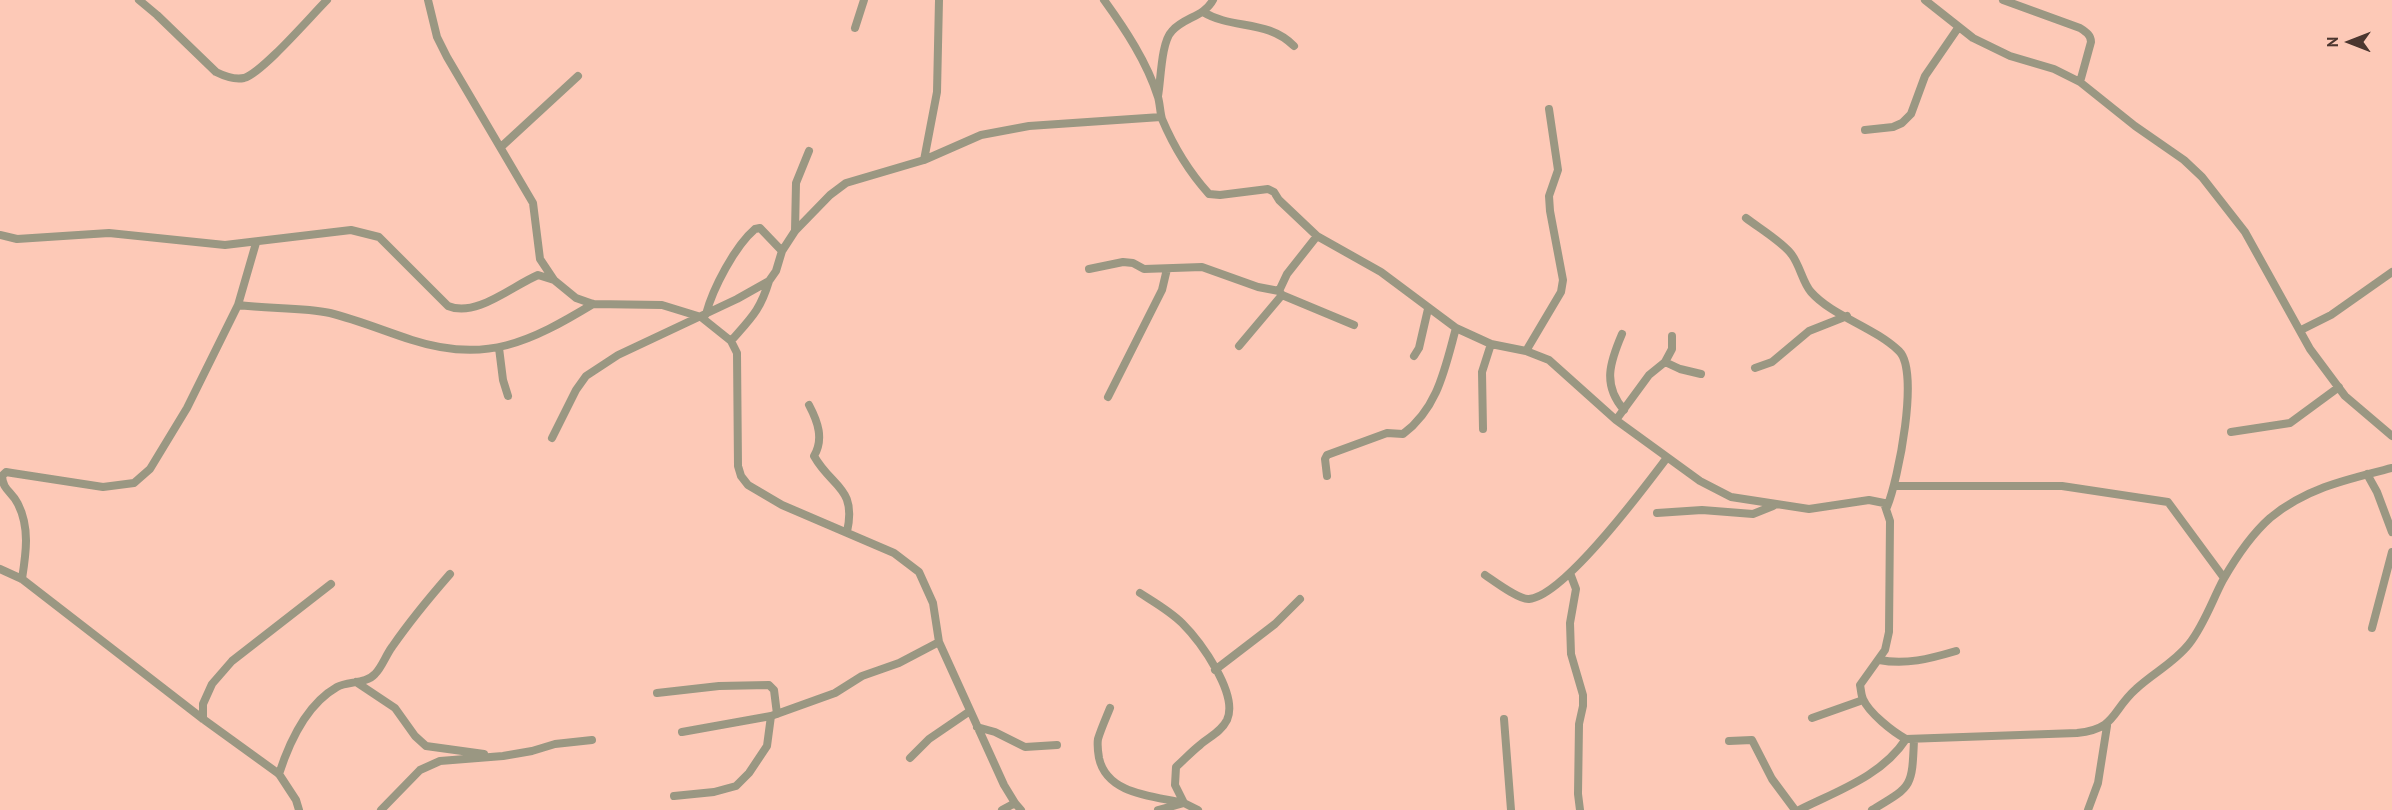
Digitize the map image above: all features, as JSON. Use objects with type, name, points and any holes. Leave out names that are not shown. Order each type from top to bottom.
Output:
[{"type":"street","points":[[139,0],[216,72],[225,77],[242,78],[252,74],[264,64],[327,0]]},
{"type":"street","points":[[428,0],[437,37],[442,47],[533,203],[540,259],[554,280],[576,298],[593,304],[662,305],[704,315],[731,340],[737,353],[738,466],[741,476],[748,485],[782,505],[894,553],[918,572],[933,603],[939,642],[977,727],[1015,803],[1022,810]]},
{"type":"street","points":[[855,28],[864,0]]},
{"type":"street","points":[[924,160],[938,92],[939,0]]},
{"type":"street","points":[[1104,0],[1120,22],[1158,97]]},
{"type":"street","points":[[1213,0],[1208,9],[1172,30],[1166,39],[1158,97],[1161,117],[1177,148],[1209,194],[1220,195],[1268,189],[1274,192],[1279,200],[1317,237],[1381,272],[1456,328],[1491,344],[1526,351],[1549,360],[1616,420],[1666,459],[1700,481],[1731,497],[1809,509],[1869,500],[1884,503],[1890,521],[1889,632],[1885,650],[1860,685],[1863,700],[1897,734],[1910,740],[2077,734],[2094,732],[2107,726]]},
{"type":"street","points":[[1925,0],[1935,3],[1958,28],[1973,38],[2010,56],[2054,69],[2080,82],[2135,126],[2184,160],[2202,177],[2245,232],[2310,349],[2345,396],[2392,436]]},
{"type":"street","points":[[2003,0],[2088,33],[2091,42],[2080,82]]},
{"type":"street","points":[[1203,12],[1213,18],[1270,29],[1284,36],[1294,46]]},
{"type":"street","points":[[1865,130],[1893,127],[1902,123],[1911,114],[1925,76],[1958,28]]},
{"type":"street","points":[[501,147],[578,76]]},
{"type":"street","points":[[1526,351],[1561,292],[1563,280],[1550,211],[1549,196],[1558,170],[1549,109]]},
{"type":"street","points":[[731,340],[755,315],[776,271],[782,251],[795,231],[830,195],[846,183],[924,160],[981,135],[1012,129],[1161,117]]},
{"type":"street","points":[[795,231],[796,183],[809,151]]},
{"type":"street","points":[[1746,219],[1791,252],[1809,291],[1822,302],[1879,335],[1901,353],[1907,369],[1903,444],[1895,486],[1887,507]]},
{"type":"street","points":[[704,315],[730,261],[750,233],[760,228],[782,251]]},
{"type":"street","points":[[0,235],[17,239],[109,233],[225,245],[351,230],[379,237],[448,306],[457,310],[478,307],[538,275],[554,280]]},
{"type":"street","points":[[1239,346],[1281,293],[1287,274],[1317,237]]},
{"type":"street","points":[[22,579],[26,551],[22,514],[16,500],[3,486],[2,476],[6,472],[103,487],[134,483],[150,470],[187,408],[238,305],[256,243]]},
{"type":"street","points":[[1089,269],[1123,262],[1133,263],[1144,269],[1202,267],[1281,293],[1354,325]]},
{"type":"street","points":[[1108,397],[1162,291],[1167,269]]},
{"type":"street","points":[[2301,330],[2331,315],[2392,272]]},
{"type":"street","points":[[552,438],[576,390],[586,376],[618,355],[770,281]]},
{"type":"street","points":[[238,305],[326,312],[362,321],[434,347],[459,351],[515,345],[546,332],[593,304]]},
{"type":"street","points":[[1414,356],[1419,348],[1428,309]]},
{"type":"street","points":[[1755,368],[1772,362],[1809,331],[1847,316]]},
{"type":"street","points":[[1327,476],[1325,459],[1328,455],[1387,433],[1403,434],[1414,426],[1437,393],[1456,328]]},
{"type":"street","points":[[1622,334],[1613,355],[1610,389],[1624,410]]},
{"type":"street","points":[[1616,420],[1649,375],[1665,363],[1672,349],[1672,336]]},
{"type":"street","points":[[1483,429],[1482,372],[1491,344]]},
{"type":"street","points":[[499,348],[503,380],[508,396]]},
{"type":"street","points":[[1665,363],[1701,374]]},
{"type":"street","points":[[2231,432],[2289,423],[2339,387]]},
{"type":"street","points":[[809,405],[819,431],[821,445],[814,456],[847,498],[851,514],[847,532]]},
{"type":"street","points":[[1485,575],[1524,599],[1539,597],[1570,573],[1621,519],[1666,459]]},
{"type":"street","points":[[2088,810],[2098,783],[2107,726],[2134,690],[2173,660],[2188,645],[2200,627],[2224,578],[2269,519],[2294,500],[2323,486],[2392,468]]},
{"type":"street","points":[[2367,474],[2377,492],[2392,532]]},
{"type":"street","points":[[1895,486],[2062,486],[2168,501],[2224,578]]},
{"type":"street","points":[[1657,513],[1702,510],[1753,514],[1775,505]]},
{"type":"street","points":[[2372,628],[2389,578],[2392,552]]},
{"type":"street","points":[[0,569],[22,579],[202,719],[279,774],[297,800],[299,810]]},
{"type":"street","points":[[1570,573],[1576,589],[1570,623],[1571,654],[1583,695],[1579,724],[1578,794],[1580,810]]},
{"type":"street","points":[[279,774],[295,735],[318,701],[338,687],[375,675],[418,611],[450,574]]},
{"type":"street","points":[[202,719],[203,704],[212,684],[232,661],[331,584]]},
{"type":"street","points":[[1140,593],[1182,622],[1207,653],[1228,693],[1230,712],[1220,729],[1176,767],[1175,785],[1184,803]]},
{"type":"street","points":[[1215,670],[1275,624],[1300,599]]},
{"type":"street","points":[[682,732],[774,715],[835,693],[862,676],[899,663],[939,642]]},
{"type":"street","points":[[1879,660],[1895,663],[1923,661],[1956,651]]},
{"type":"street","points":[[356,682],[395,708],[415,736],[426,746],[503,756]]},
{"type":"street","points":[[657,693],[719,686],[769,685],[774,690],[774,715],[767,746],[749,773],[736,786],[714,792],[674,796]]},
{"type":"street","points":[[1812,718],[1863,700]]},
{"type":"street","points":[[1110,708],[1098,741],[1100,763],[1114,783],[1124,789],[1184,803],[1198,810]]},
{"type":"street","points":[[910,758],[929,739],[970,711]]},
{"type":"street","points":[[1504,719],[1511,810]]},
{"type":"street","points":[[977,727],[995,732],[1025,747],[1057,745]]},
{"type":"street","points":[[381,810],[420,770],[440,761],[503,756],[555,744],[592,740]]},
{"type":"street","points":[[1729,741],[1752,740],[1772,779],[1797,810],[1864,777],[1889,760],[1910,740]]},
{"type":"street","points":[[1872,810],[1902,792],[1909,782],[1912,775],[1910,740]]},
{"type":"street","points":[[1002,810],[1015,803]]},
{"type":"street","points":[[1158,810],[1184,803]]}]
